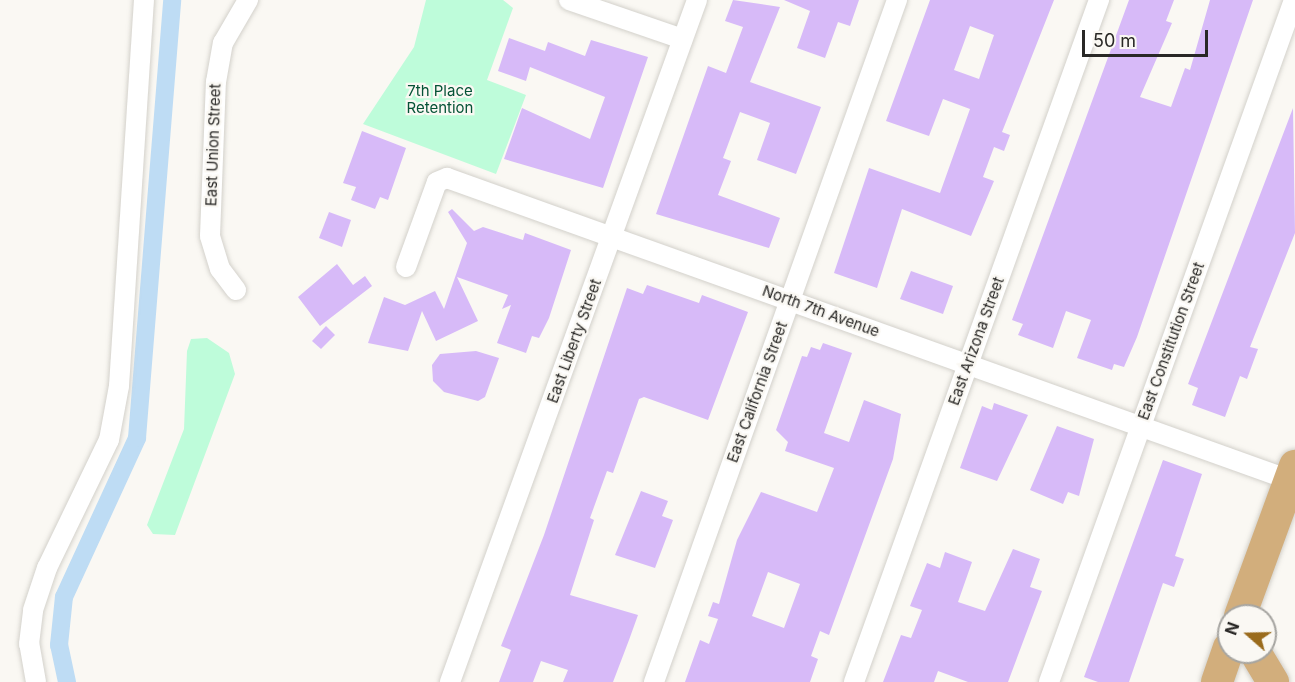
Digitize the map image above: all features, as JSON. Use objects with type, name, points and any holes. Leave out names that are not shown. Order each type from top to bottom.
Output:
[{"type":"highway","points":[[1246,604],[1292,473]]},
{"type":"highway","points":[[1217,682],[1223,664]]},
{"type":"highway","points":[[1262,664],[1273,682]]},
{"type":"street","points":[[36,682],[30,645],[33,610],[46,568],[109,440],[119,386],[144,0]]},
{"type":"street","name":"East Union Street","points":[[236,290],[220,269],[210,236],[216,82],[223,43],[248,0]]},
{"type":"street","points":[[569,0],[682,39]]},
{"type":"street","name":"East Liberty Street","points":[[450,682],[697,0]]},
{"type":"street","name":"East California Street","points":[[654,682],[897,0]]},
{"type":"street","name":"East Arizona Street","points":[[854,682],[1099,0]]},
{"type":"street","name":"East Constitution Street","points":[[1049,682],[1294,0]]},
{"type":"street","name":"North 7th Avenue","points":[[406,267],[442,178],[612,236],[1141,426],[1292,473]]},
{"type":"green space","name":"7th Place Retention","points":[[426,0],[503,0],[513,8],[487,80],[526,95],[496,174],[363,124],[414,47]]},
{"type":"green space","points":[[207,338],[229,353],[235,374],[175,535],[153,534],[147,525],[184,429],[187,351],[191,339]]},
{"type":"building","points":[[733,0],[780,7],[750,82],[821,107],[796,174],[757,160],[770,123],[740,112],[723,158],[731,161],[718,195],[780,218],[769,248],[656,214],[708,66],[726,73],[743,27],[725,21]]},
{"type":"building","points":[[784,0],[859,0],[850,26],[838,22],[825,58],[797,48],[810,11]]},
{"type":"building","points":[[930,0],[1054,0],[1002,132],[1010,135],[1004,151],[994,147],[983,177],[994,181],[971,236],[902,209],[877,288],[834,273],[869,168],[940,193],[970,109],[943,99],[929,136],[886,121]],"holes":[[[970,26],[994,35],[979,79],[954,70]]]},
{"type":"building","points":[[1129,0],[1174,0],[1166,21],[1172,23],[1140,97],[1171,107],[1185,68],[1190,70],[1210,0],[1253,0],[1137,337],[1124,367],[1114,364],[1112,370],[1077,358],[1091,320],[1066,311],[1053,348],[1018,335],[1023,324],[1012,320]]},
{"type":"building","points":[[509,38],[545,51],[548,42],[585,56],[591,40],[648,57],[603,188],[504,159],[522,108],[590,139],[605,97],[530,67],[526,81],[498,71]]},
{"type":"building","points":[[1293,108],[1295,233],[1250,347],[1258,349],[1247,379],[1240,376],[1225,417],[1192,405],[1198,388],[1188,384]]},
{"type":"building","points":[[362,131],[406,148],[388,200],[380,197],[375,209],[351,200],[356,187],[343,183]]},
{"type":"building","points":[[452,209],[474,231],[483,227],[523,240],[525,233],[571,250],[549,318],[539,338],[532,336],[526,353],[497,343],[511,305],[502,309],[508,295],[457,277],[478,321],[436,341],[422,311],[408,351],[368,343],[384,297],[405,305],[435,291],[444,309],[467,243],[448,212]]},
{"type":"building","points":[[329,212],[351,220],[342,247],[319,238]]},
{"type":"building","points":[[337,264],[353,285],[365,276],[372,286],[320,326],[298,297]]},
{"type":"building","points":[[911,271],[953,286],[943,314],[900,299]]},
{"type":"building","points":[[647,285],[699,303],[702,295],[748,312],[708,420],[644,397],[639,399],[613,473],[607,471],[590,518],[594,520],[570,595],[638,615],[629,640],[613,682],[563,682],[568,670],[541,661],[533,682],[499,682],[511,650],[501,646],[544,535],[627,288],[643,294]]},
{"type":"building","points":[[326,326],[335,335],[321,349],[312,341]]},
{"type":"building","points":[[823,343],[852,353],[824,433],[849,442],[864,400],[901,414],[893,459],[829,635],[820,631],[811,656],[818,659],[810,682],[685,682],[700,640],[709,644],[718,619],[708,616],[713,602],[719,604],[737,540],[761,492],[817,512],[834,468],[785,451],[788,442],[776,430],[802,356],[807,357],[811,347],[820,350]],"holes":[[[768,572],[800,584],[784,628],[752,616]]]},
{"type":"building","points":[[476,351],[499,358],[485,397],[478,401],[444,392],[433,381],[432,365],[440,354]]},
{"type":"building","points":[[994,403],[1028,415],[997,481],[960,468],[982,406],[992,410]]},
{"type":"building","points":[[1057,426],[1094,439],[1079,496],[1068,492],[1063,504],[1030,490]]},
{"type":"building","points":[[1163,460],[1202,474],[1175,556],[1184,559],[1174,587],[1163,583],[1129,682],[1098,682],[1084,677]]},
{"type":"building","points":[[641,491],[668,501],[662,516],[673,520],[655,568],[615,555]]},
{"type":"building","points":[[1013,549],[1040,559],[1030,587],[1042,591],[1008,682],[968,682],[938,671],[934,682],[883,682],[901,635],[911,638],[922,610],[910,606],[927,563],[940,568],[945,552],[972,562],[958,602],[985,611]]},
{"type":"waterway","points":[[67,682],[59,645],[64,597],[137,438],[172,0]]}]
